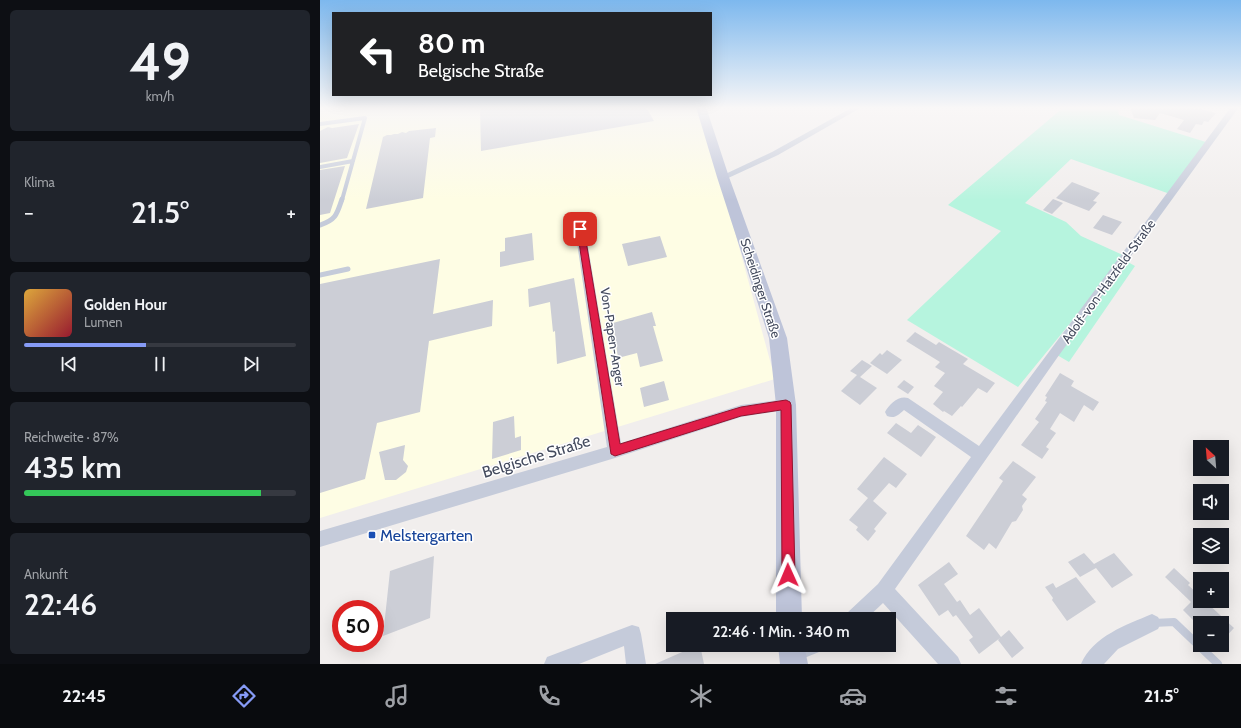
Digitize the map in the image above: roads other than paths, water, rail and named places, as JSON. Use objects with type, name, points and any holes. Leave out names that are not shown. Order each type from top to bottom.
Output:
[{"type":"main road","name":"Scheidinger Straße","points":[[711,138],[778,338],[786,405],[789,612]]},
{"type":"street","points":[[723,177],[775,153],[802,138]]},
{"type":"street","name":"Adolf-von-Hatzfeld-Straße","points":[[860,612],[884,590],[1212,138]]},
{"type":"street","name":"Von-Papen-Anger","points":[[580,229],[615,451]]},
{"type":"street","points":[[892,412],[903,402],[981,455]]},
{"type":"street","name":"Belgische Straße","points":[[320,539],[615,451],[741,411],[786,405]]},
{"type":"street","points":[[884,590],[951,664]]},
{"type":"street","points":[[1091,664],[1111,642],[1152,623]]},
{"type":"street","points":[[554,664],[632,634],[636,664]]},
{"type":"lane","points":[[320,225],[327,223],[337,216],[359,138]]},
{"type":"lane","points":[[320,167],[352,161]]},
{"type":"lane","points":[[320,275],[348,269]]},
{"type":"lane","points":[[1152,623],[1174,622],[1218,664]]},
{"type":"place","name":"Melstergarten","points":[[372,535]]}]
